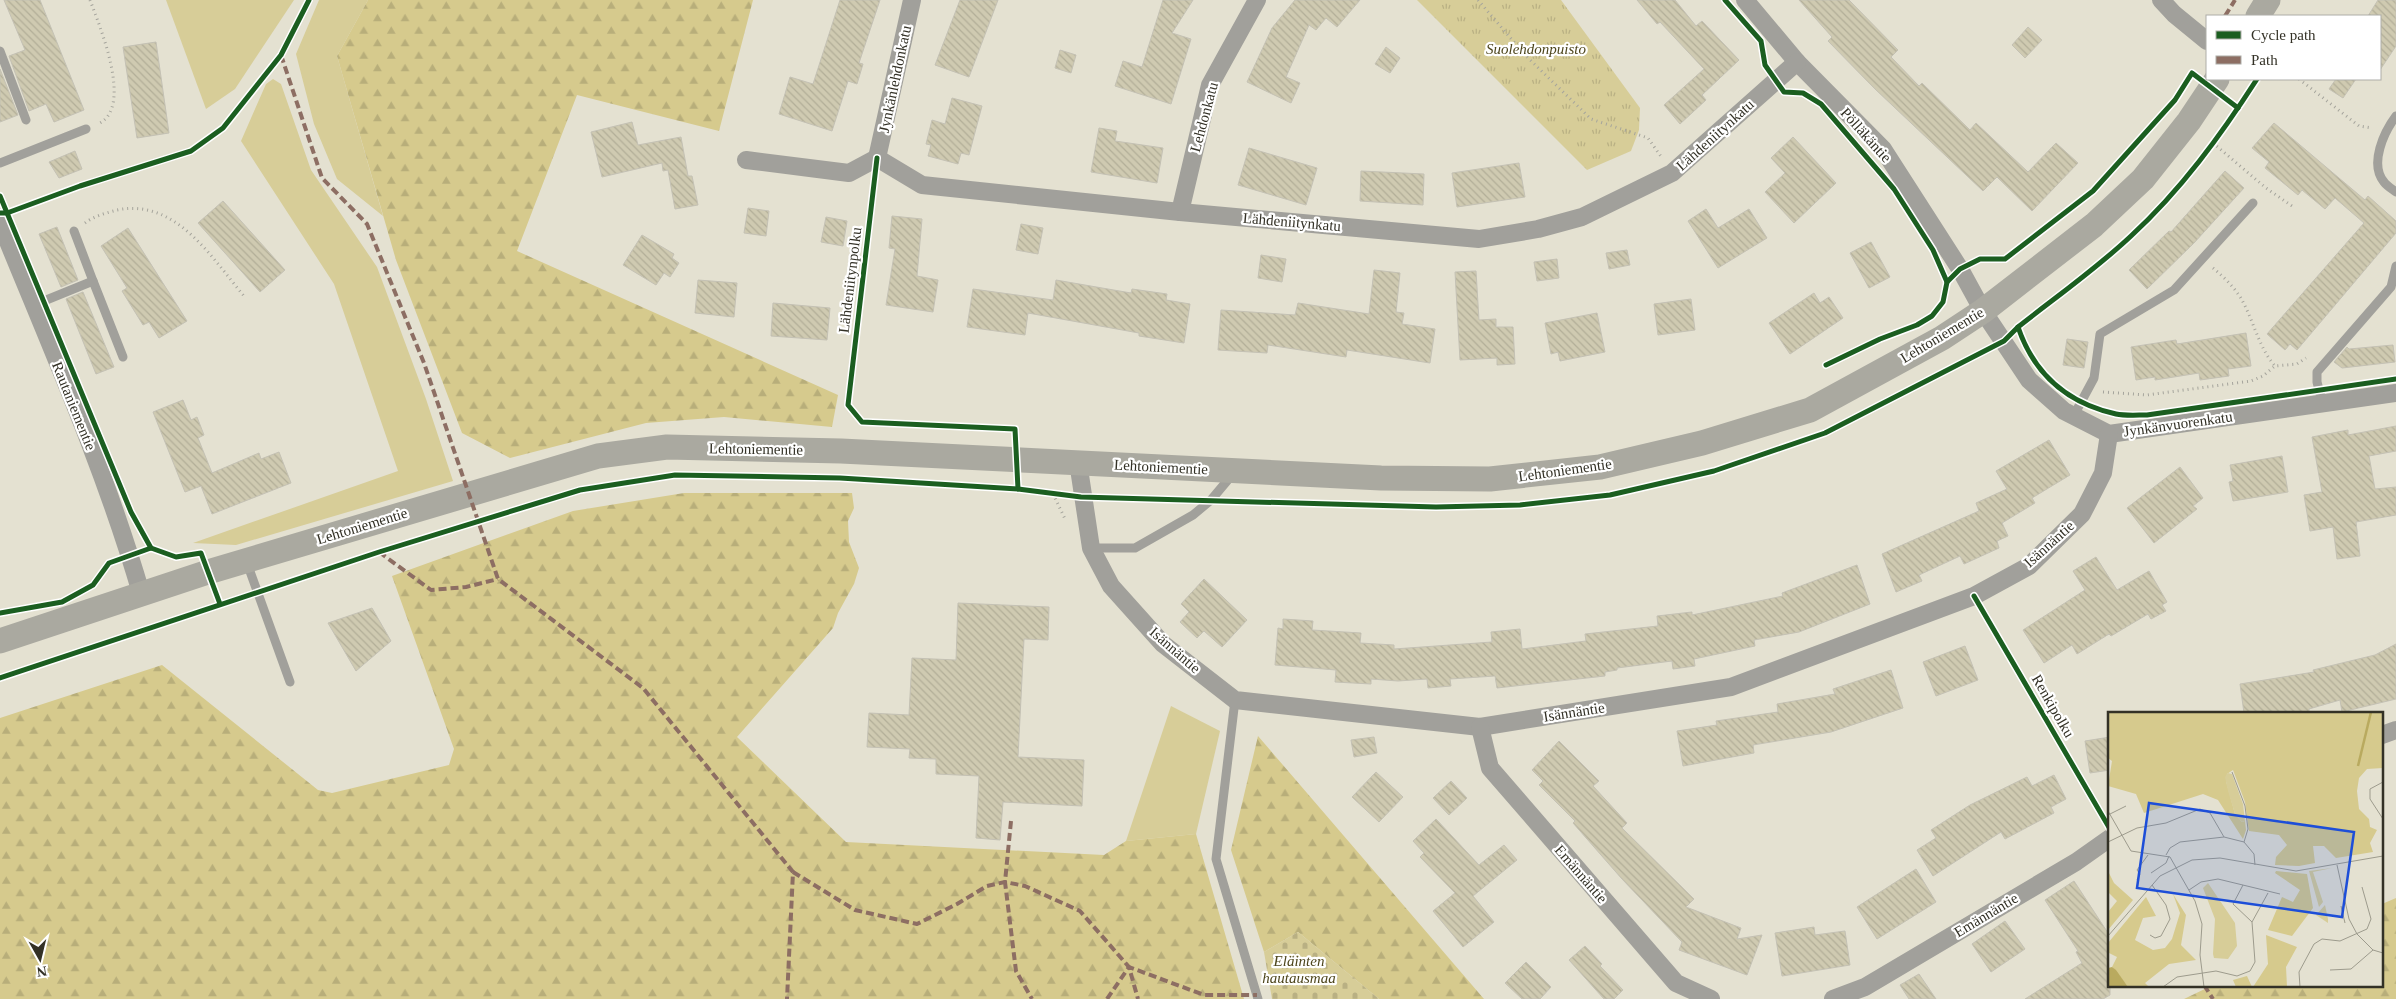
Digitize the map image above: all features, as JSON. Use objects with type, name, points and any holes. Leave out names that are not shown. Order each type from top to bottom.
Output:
[{"type":"main road","points":[[2259,15],[2268,0]]},
{"type":"main road","name":"Lehtoniementie","points":[[0,641],[141,593],[598,456],[667,447],[841,451],[1381,478],[1490,479],[1600,467],[1702,443],[1810,410],[1942,338],[1983,311],[2094,225],[2143,179],[2189,121],[2216,80]]},
{"type":"street","name":"Jynkänlehdonkatu","points":[[878,158],[912,0]]},
{"type":"street","name":"Lehdonkatu","points":[[1180,212],[1210,85],[1257,0]]},
{"type":"street","name":"Pölläkäntie","points":[[1746,0],[1797,62],[1883,149],[1960,269],[1983,311]]},
{"type":"street","points":[[2161,0],[2174,14],[2206,39]]},
{"type":"street","name":"Lähdeniitynkatu","points":[[878,158],[922,185],[1180,212],[1479,239],[1538,228],[1582,217],[1672,173],[1797,62]]},
{"type":"street","points":[[746,160],[849,173],[878,158]]},
{"type":"street","name":"Rautaniementie","points":[[0,222],[94,453],[141,593]]},
{"type":"street","name":"Jynkänvuorenkatu","points":[[1983,311],[2029,380],[2073,417],[2109,434],[2323,405],[2396,393]]},
{"type":"street","name":"Isännäntie","points":[[1078,462],[1091,548],[1111,586],[1163,644],[1235,700],[1480,727],[1731,688],[1974,596],[2029,566],[2082,514],[2103,473],[2109,434]]},
{"type":"street","name":"Emännäntie","points":[[1480,727],[1490,768],[1676,983],[1711,999]]},
{"type":"street","points":[[2384,734],[2396,730]]},
{"type":"street","name":"Emännäntie","points":[[1833,999],[1865,987],[2076,862],[2108,839]]},
{"type":"lane","points":[[0,51],[26,120]]},
{"type":"lane","points":[[2396,116],[2382,138],[2379,166],[2383,182],[2396,192]]},
{"type":"lane","points":[[0,163],[86,129]]},
{"type":"lane","points":[[2073,417],[2094,378],[2100,334],[2174,290],[2253,203]]},
{"type":"lane","points":[[74,231],[123,357]]},
{"type":"lane","points":[[2323,405],[2317,382],[2317,372],[2391,287],[2396,266]]},
{"type":"lane","points":[[34,305],[93,281]]},
{"type":"lane","points":[[1091,548],[1135,548],[1193,515],[1211,500],[1236,471]]},
{"type":"lane","points":[[246,561],[290,682]]},
{"type":"lane","points":[[1235,700],[1216,859],[1258,999]]},
{"type":"path","points":[[86,129],[101,123],[110,114],[115,102],[110,58],[90,0]]},
{"type":"path","points":[[1478,0],[1525,55],[1591,118],[1648,138],[1672,173]]},
{"type":"path","points":[[2301,80],[2359,126],[2370,129],[2376,127]]},
{"type":"path","points":[[2208,150],[2218,136]]},
{"type":"path","points":[[2213,143],[2266,188],[2292,206]]},
{"type":"path","points":[[74,231],[90,219],[106,212],[126,208],[164,214],[182,225],[244,296]]},
{"type":"path","points":[[2204,259],[2226,279],[2241,299],[2267,357],[2276,366]]},
{"type":"path","points":[[2088,389],[2112,394],[2147,395],[2251,381],[2263,376],[2276,366],[2297,364],[2310,354]]},
{"type":"path","points":[[1044,493],[1082,497]]},
{"type":"green space","points":[[166,0],[294,0],[235,89],[206,109]]},
{"type":"green space","points":[[319,0],[368,0],[337,56],[383,216],[337,179],[314,124],[296,54]]},
{"type":"green space","points":[[368,0],[753,0],[719,131],[577,95],[517,251],[838,395],[832,427],[724,417],[646,423],[510,458],[462,433],[396,260],[337,56]]},
{"type":"green space","name":"Suolehdonpuisto","points":[[1417,0],[1561,0],[1640,108],[1639,130],[1631,151],[1587,170]]},
{"type":"green space","points":[[273,79],[281,84],[311,170],[377,267],[426,399],[453,481],[236,545],[193,543],[398,471],[334,284],[241,141],[266,84]]},
{"type":"green space","points":[[684,493],[852,493],[854,508],[848,521],[849,542],[859,568],[854,584],[838,613],[833,628],[737,737],[846,842],[1104,855],[1126,841],[1196,834],[1244,999],[0,999],[0,718],[162,665],[318,790],[332,793],[449,765],[454,749],[392,576],[573,511]]},
{"type":"green space","points":[[1171,706],[1220,731],[1196,834],[1126,841]]},
{"type":"green space","points":[[1258,736],[1484,999],[1379,999],[1298,932],[1264,952],[1231,850]]},
{"type":"green space","points":[[2396,898],[2396,999],[2184,999],[2211,986],[2384,986],[2384,903]]},
{"type":"green space","name":"Eläinten hautausmaa","points":[[1298,932],[1379,999],[1272,999],[1264,952]]},
{"type":"building","points":[[4,0],[40,0],[84,110],[54,122],[46,104],[29,111],[9,56],[25,50]]},
{"type":"building","points":[[840,0],[880,0],[859,63],[863,64],[857,84],[848,81],[832,131],[779,114],[790,77],[813,84]]},
{"type":"building","points":[[960,0],[998,0],[969,77],[935,65]]},
{"type":"building","points":[[1163,0],[1193,0],[1172,33],[1191,39],[1171,104],[1115,86],[1123,61],[1142,67]]},
{"type":"building","points":[[1295,0],[1360,0],[1337,27],[1326,18],[1316,30],[1309,25],[1286,77],[1300,83],[1291,103],[1247,82],[1272,28]]},
{"type":"building","points":[[1637,0],[1675,0],[1696,26],[1702,21],[1739,60],[1702,95],[1706,100],[1680,124],[1664,105],[1704,69],[1660,22],[1657,24]]},
{"type":"building","points":[[1799,0],[1849,0],[1898,50],[1891,57],[1919,86],[1922,83],[1970,130],[1976,123],[2028,172],[2056,143],[2078,163],[2032,211],[1997,177],[1983,191],[1875,89],[1828,41],[1832,37]]},
{"type":"building","points":[[2378,0],[2396,0],[2396,46],[2381,68],[2381,15],[2369,15]]},
{"type":"building","points":[[2028,27],[2042,40],[2025,58],[2012,45]]},
{"type":"building","points":[[156,42],[169,133],[137,138],[123,47]]},
{"type":"building","points":[[1386,47],[1400,58],[1390,73],[1375,64]]},
{"type":"building","points":[[1060,50],[1076,55],[1071,73],[1055,68]]},
{"type":"building","points":[[0,69],[18,115],[0,122]]},
{"type":"building","points":[[2335,80],[2355,80],[2343,98],[2329,89]]},
{"type":"building","points":[[952,98],[982,106],[969,155],[961,153],[958,164],[928,156],[931,145],[926,144],[932,120],[945,124]]},
{"type":"building","points":[[632,122],[638,145],[681,137],[688,176],[692,176],[698,205],[675,209],[668,170],[663,171],[662,163],[602,177],[591,132]]},
{"type":"building","points":[[2274,123],[2365,200],[2368,196],[2396,221],[2396,233],[2297,350],[2290,344],[2285,350],[2267,334],[2364,223],[2335,198],[2325,209],[2302,190],[2298,195],[2265,168],[2269,162],[2252,148]]},
{"type":"building","points":[[1099,128],[1117,131],[1115,141],[1163,148],[1157,183],[1091,172]]},
{"type":"building","points":[[1793,137],[1836,183],[1794,223],[1765,192],[1785,173],[1771,158]]},
{"type":"building","points":[[1249,148],[1317,168],[1306,205],[1238,185]]},
{"type":"building","points":[[75,151],[82,169],[59,178],[49,162]]},
{"type":"building","points":[[1519,163],[1525,197],[1457,207],[1452,173]]},
{"type":"building","points":[[1361,171],[1424,174],[1423,205],[1360,201]]},
{"type":"building","points":[[2225,171],[2244,188],[2194,243],[2147,289],[2129,270],[2169,231],[2171,232]]},
{"type":"building","points":[[223,201],[285,270],[260,292],[198,223]]},
{"type":"building","points":[[748,208],[769,211],[766,236],[744,233]]},
{"type":"building","points":[[1706,209],[1718,228],[1749,209],[1767,238],[1718,268],[1688,221]]},
{"type":"building","points":[[892,216],[922,219],[917,276],[938,280],[933,312],[886,305],[895,249],[889,248]]},
{"type":"building","points":[[826,217],[847,221],[843,246],[821,242]]},
{"type":"building","points":[[1021,224],[1043,228],[1038,254],[1016,250]]},
{"type":"building","points":[[57,227],[78,280],[61,287],[39,234]]},
{"type":"building","points":[[128,228],[187,321],[159,338],[149,322],[143,325],[122,291],[127,288],[101,246]]},
{"type":"building","points":[[642,235],[674,254],[672,258],[679,263],[670,277],[664,273],[656,285],[623,265]]},
{"type":"building","points":[[1871,242],[1890,277],[1869,288],[1850,253]]},
{"type":"building","points":[[1627,250],[1630,265],[1609,269],[1606,253]]},
{"type":"building","points":[[1261,255],[1286,259],[1282,282],[1258,278]]},
{"type":"building","points":[[1557,259],[1559,278],[1537,281],[1534,262]]},
{"type":"building","points":[[1374,270],[1400,273],[1396,312],[1404,313],[1402,324],[1435,329],[1430,363],[1347,350],[1346,357],[1268,345],[1267,353],[1218,350],[1221,310],[1295,315],[1298,303],[1369,314]]},
{"type":"building","points":[[1476,271],[1479,320],[1496,319],[1496,327],[1513,327],[1515,364],[1497,365],[1497,358],[1460,360],[1455,272]]},
{"type":"building","points":[[698,280],[737,283],[734,317],[695,313]]},
{"type":"building","points":[[1056,280],[1131,293],[1132,289],[1167,294],[1166,300],[1190,304],[1184,343],[1139,336],[1139,333],[1028,313],[1025,335],[967,327],[973,289],[1053,300]]},
{"type":"building","points":[[83,292],[114,367],[96,374],[66,299]]},
{"type":"building","points":[[1814,293],[1820,303],[1829,297],[1843,318],[1790,354],[1769,323]]},
{"type":"building","points":[[1691,299],[1695,330],[1658,335],[1654,304]]},
{"type":"building","points":[[773,303],[830,308],[827,340],[771,336]]},
{"type":"building","points":[[1597,313],[1605,352],[1560,361],[1558,352],[1551,354],[1545,323]]},
{"type":"building","points":[[2246,333],[2251,366],[2228,369],[2229,376],[2200,380],[2199,373],[2155,380],[2155,377],[2136,380],[2131,347],[2176,340],[2177,344]]},
{"type":"building","points":[[2067,339],[2088,342],[2084,368],[2063,365]]},
{"type":"building","points":[[2393,345],[2395,362],[2342,368],[2334,362],[2347,347],[2349,349]]},
{"type":"building","points":[[183,400],[191,420],[197,417],[204,435],[198,438],[212,473],[259,453],[261,459],[279,452],[291,483],[212,514],[201,486],[185,492],[153,412]]},
{"type":"building","points":[[2396,426],[2396,451],[2369,456],[2375,489],[2396,487],[2396,515],[2356,522],[2360,556],[2337,559],[2333,527],[2310,531],[2304,495],[2322,492],[2312,437],[2348,430],[2348,435]]},
{"type":"building","points":[[2049,440],[2070,475],[2032,498],[2035,503],[2002,523],[2008,536],[1997,541],[1999,548],[1964,564],[1960,556],[1919,575],[1922,581],[1896,592],[1882,554],[1979,511],[1976,503],[2007,489],[1996,471]]},
{"type":"building","points":[[2282,456],[2288,492],[2233,501],[2229,482],[2233,481],[2230,465]]},
{"type":"building","points":[[2180,467],[2203,498],[2193,506],[2197,509],[2154,543],[2127,508]]},
{"type":"building","points":[[2096,557],[2117,590],[2149,571],[2167,602],[2162,605],[2166,611],[2151,619],[2148,614],[2111,636],[2109,634],[2077,654],[2072,645],[2044,663],[2023,630],[2085,590],[2073,571]]},
{"type":"building","points":[[1857,565],[1870,604],[1799,632],[1754,640],[1755,646],[1694,659],[1695,666],[1673,669],[1672,661],[1617,668],[1617,670],[1605,672],[1605,676],[1497,688],[1495,676],[1450,679],[1451,686],[1428,688],[1427,679],[1398,681],[1371,679],[1371,684],[1335,682],[1336,670],[1275,665],[1278,628],[1283,629],[1283,619],[1313,621],[1312,630],[1361,633],[1360,643],[1394,645],[1394,649],[1492,642],[1491,632],[1520,629],[1522,649],[1586,641],[1585,634],[1658,626],[1657,616],[1692,612],[1692,615],[1783,596],[1782,593]]},
{"type":"building","points":[[1204,579],[1247,620],[1222,647],[1204,631],[1197,638],[1180,622],[1189,612],[1181,604]]},
{"type":"building","points":[[958,603],[1049,607],[1048,640],[1024,639],[1018,757],[1084,760],[1082,806],[1003,802],[1000,840],[976,838],[979,776],[936,774],[936,759],[909,758],[910,749],[867,747],[869,713],[909,715],[912,658],[956,660]]},
{"type":"building","points":[[372,608],[391,641],[356,671],[328,623]]},
{"type":"building","points":[[2396,644],[2396,699],[2342,712],[2340,700],[2309,709],[2309,712],[2244,712],[2240,684],[2314,672],[2313,670],[2375,655]]},
{"type":"building","points":[[1965,646],[1978,680],[1936,696],[1923,662]]},
{"type":"building","points":[[1891,670],[1903,708],[1831,732],[1753,745],[1754,753],[1683,766],[1677,731],[1717,725],[1716,721],[1778,712],[1777,704],[1835,694],[1833,689]]},
{"type":"building","points":[[1374,737],[1377,753],[1354,757],[1351,740]]},
{"type":"building","points":[[2108,737],[2108,770],[2090,773],[2085,741]]},
{"type":"building","points":[[1559,741],[1599,781],[1593,786],[1627,823],[1622,828],[1694,899],[1686,907],[1741,928],[1737,939],[1762,935],[1747,975],[1679,950],[1682,942],[1622,879],[1573,823],[1575,821],[1539,785],[1543,781],[1532,770]]},
{"type":"building","points":[[1376,772],[1403,797],[1379,822],[1352,797]]},
{"type":"building","points":[[2054,775],[2066,799],[2051,807],[2054,813],[2005,839],[2001,832],[1933,876],[1917,850],[1936,838],[1931,830],[1970,805],[2027,777],[2032,786]]},
{"type":"building","points":[[1451,781],[1467,798],[1449,815],[1433,798]]},
{"type":"building","points":[[1436,819],[1479,865],[1504,845],[1517,860],[1473,896],[1494,922],[1463,947],[1433,911],[1455,893],[1420,857],[1424,853],[1413,841]]},
{"type":"building","points":[[1916,869],[1936,902],[1877,939],[1857,907]]},
{"type":"building","points":[[2074,881],[2108,933],[2108,986],[2110,986],[2110,995],[2103,999],[2025,999],[2082,963],[2076,952],[2078,951],[2045,900]]},
{"type":"building","points":[[2005,921],[2025,949],[1991,972],[1972,944]]},
{"type":"building","points":[[1814,927],[1815,935],[1845,931],[1850,965],[1782,976],[1775,933]]},
{"type":"building","points":[[1585,946],[1602,964],[1600,966],[1623,990],[1614,999],[1604,999],[1569,960]]},
{"type":"building","points":[[1526,962],[1551,987],[1540,999],[1522,999],[1505,983]]},
{"type":"building","points":[[1919,974],[1936,999],[1909,999],[1900,985]]},
{"type":"marked path","points":[[2226,15],[2235,0]]},
{"type":"marked path","points":[[281,55],[322,178],[367,224],[424,363],[498,579],[643,688],[793,872],[787,999]]},
{"type":"marked path","points":[[379,552],[431,590],[466,587],[498,579]]},
{"type":"marked path","points":[[1011,821],[1005,882],[1016,971],[1032,999]]},
{"type":"marked path","points":[[793,872],[855,910],[917,924],[957,904],[987,886],[1005,882],[1025,886],[1080,911],[1129,967],[1138,999]]},
{"type":"marked path","points":[[1107,999],[1129,967],[1204,995],[1257,995]]},
{"type":"marked path","points":[[2205,986],[2213,999]]},
{"type":"cycle path","points":[[0,213],[7,213],[80,186],[191,151],[223,128],[281,55],[309,0]]},
{"type":"cycle path","points":[[1725,0],[1761,41],[1765,65],[1784,92],[1803,93],[1821,104],[1894,189],[1933,250],[1947,282]]},
{"type":"cycle path","points":[[1826,365],[1880,339],[1917,325],[1932,316],[1943,302],[1947,282],[1960,269],[1980,259],[2005,259],[2093,191],[2175,100],[2192,73],[2238,108]]},
{"type":"cycle path","points":[[0,678],[379,552],[580,490],[675,475],[840,478],[1018,489],[1081,497],[1436,507],[1520,505],[1610,495],[1714,471],[1825,433],[2004,341],[2018,327],[2104,260],[2167,200],[2229,121],[2256,80]]},
{"type":"cycle path","name":"Lähdeniitynpolku","points":[[877,158],[848,405],[862,422],[1015,429],[1018,489]]},
{"type":"cycle path","points":[[0,196],[131,512],[151,548]]},
{"type":"cycle path","points":[[2018,327],[2033,359],[2055,384],[2082,402],[2120,415],[2147,415],[2396,379]]},
{"type":"cycle path","points":[[0,613],[62,602],[93,585],[109,563],[151,548],[176,557],[201,553],[220,604]]},
{"type":"cycle path","name":"Renkipolku","points":[[1974,596],[2108,826]]}]
